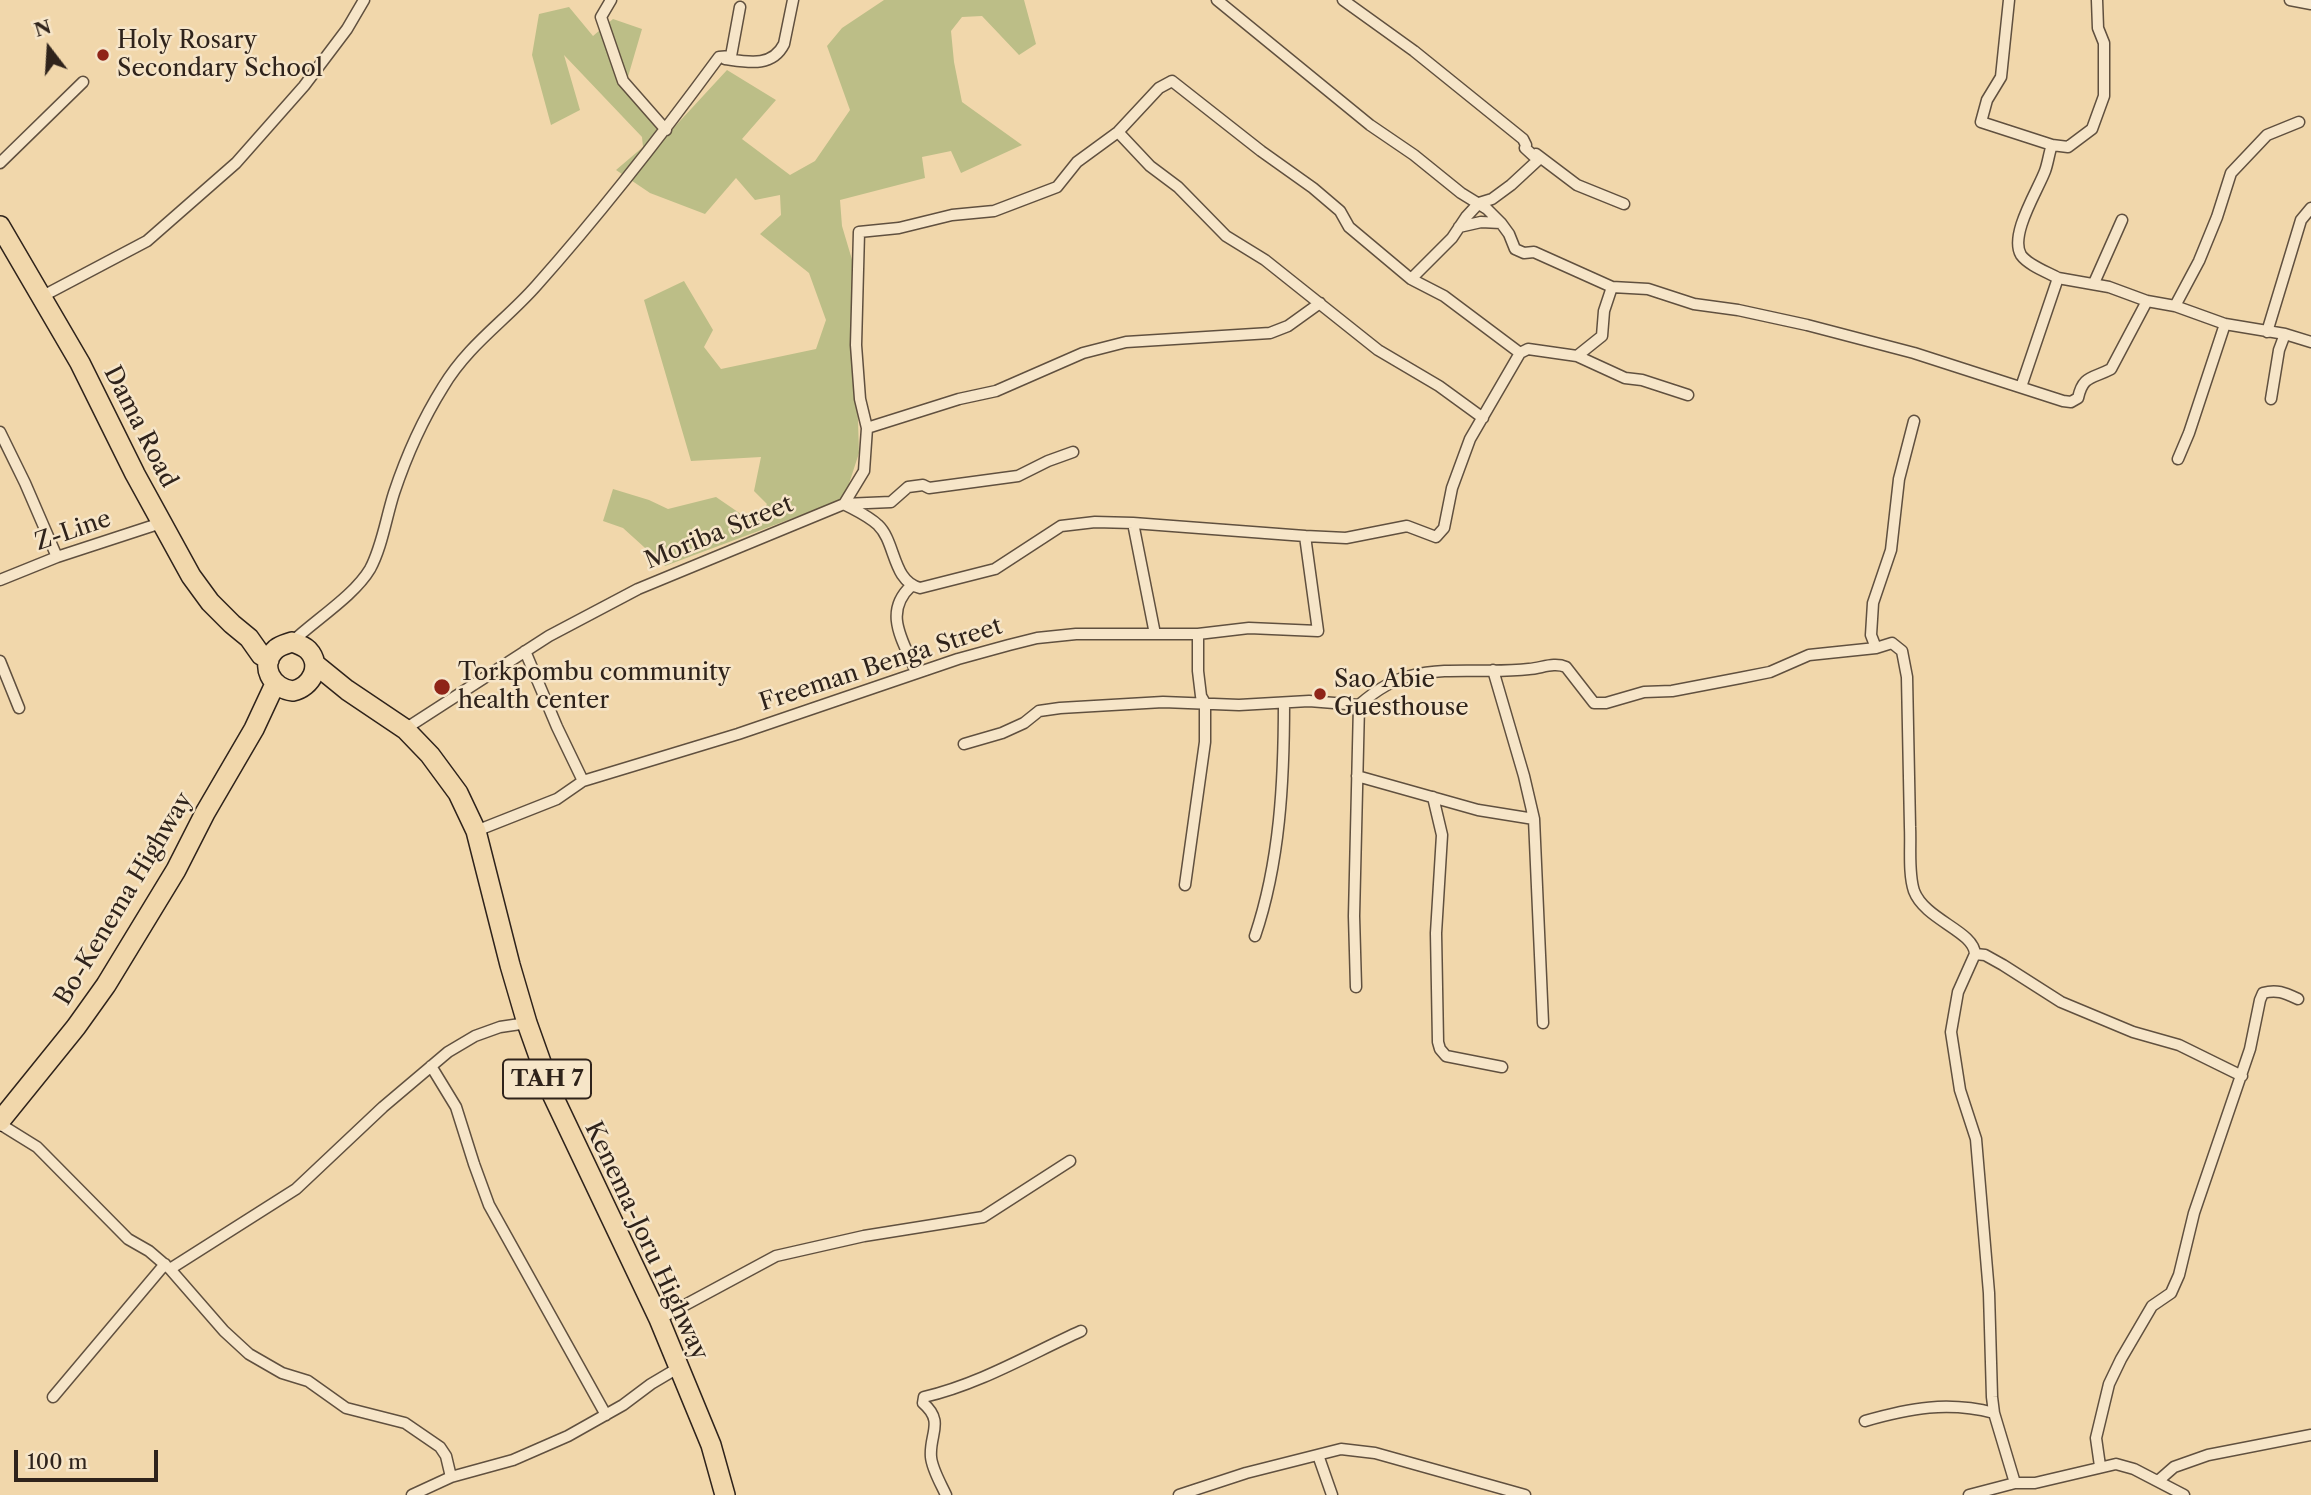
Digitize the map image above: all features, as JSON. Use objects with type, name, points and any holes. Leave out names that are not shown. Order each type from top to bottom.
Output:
[{"type":"highway","name":"Dama Road","points":[[0,226],[80,363],[161,523],[191,576],[210,602],[249,638],[281,649]]},
{"type":"highway","points":[[281,649],[310,652],[312,673],[299,690],[281,687],[268,673],[281,649]]},
{"type":"highway","name":"Kenema-Joru Highway","points":[[312,673],[347,690],[405,729],[446,774],[458,793],[476,831],[527,1023],[566,1127],[659,1319],[711,1445],[724,1495]]},
{"type":"highway","name":"Bo-Kenema Highway","points":[[0,1123],[106,985],[176,870],[205,813],[281,687]]},
{"type":"street","points":[[41,297],[147,241],[236,163],[304,86],[347,29],[364,0]]},
{"type":"street","points":[[611,0],[601,17],[619,72],[666,130]]},
{"type":"street","points":[[719,57],[753,63],[773,57],[785,44],[793,0]]},
{"type":"street","points":[[1217,0],[1370,125],[1414,155],[1461,194],[1479,203],[1501,223],[1515,249],[1534,253],[1612,287],[1648,289],[1694,304],[1738,310],[1807,325],[1914,353],[2071,402],[2078,398],[2081,385],[2087,379],[2111,369],[2147,302]]},
{"type":"street","points":[[1343,0],[1476,99],[1523,139],[1525,148],[1538,160],[1492,199],[1479,203],[1452,238],[1411,279]]},
{"type":"street","points":[[2009,0],[2001,77],[1987,100],[1981,122],[2052,145],[2068,147],[2085,136],[2097,120],[2104,96],[2104,43],[2098,27],[2097,0]]},
{"type":"street","points":[[2290,0],[2311,4]]},
{"type":"street","points":[[719,57],[732,57],[740,7]]},
{"type":"street","points":[[281,649],[356,586],[368,572],[395,490],[418,435],[443,386],[489,329],[533,289],[574,242],[666,130],[719,57]]},
{"type":"street","points":[[1520,353],[1444,296],[1411,279],[1349,227],[1340,211],[1331,203],[1172,81],[1159,88],[1118,132],[1077,162],[1057,187],[995,211],[952,215],[927,223],[859,232],[856,345],[860,399],[867,428],[864,471],[844,504],[878,524],[887,537],[899,568],[911,586],[920,588],[995,569],[1061,526],[1094,522],[1346,538],[1408,526],[1436,537],[1444,528],[1452,488],[1470,439],[1520,353],[1528,349],[1577,356],[1625,378],[1642,380],[1688,395]]},
{"type":"street","points":[[0,163],[83,82]]},
{"type":"street","points":[[2175,306],[2199,261],[2231,173],[2267,135],[2299,122]]},
{"type":"street","points":[[1118,132],[1150,166],[1178,187],[1226,236],[1265,260],[1378,350],[1439,386],[1483,418]]},
{"type":"street","points":[[1526,145],[1549,166],[1577,185],[1624,204]]},
{"type":"street","points":[[2052,145],[2045,170],[2024,218],[2019,250],[2032,264],[2058,278],[2094,283],[2147,302],[2175,306],[2225,324],[2286,334],[2311,342]]},
{"type":"street","points":[[2267,332],[2301,220],[2311,208]]},
{"type":"street","points":[[2094,283],[2122,220]]},
{"type":"street","points":[[1459,227],[1481,222],[1501,223]]},
{"type":"street","points":[[2021,387],[2058,278]]},
{"type":"street","points":[[1577,356],[1602,336],[1604,311],[1612,287]]},
{"type":"street","points":[[867,428],[959,399],[996,391],[1083,353],[1109,345],[1270,333],[1289,326],[1320,303]]},
{"type":"street","points":[[2178,460],[2225,324]]},
{"type":"street","points":[[2271,399],[2279,350],[2286,334]]},
{"type":"street","points":[[1876,648],[1871,635],[1873,603],[1891,550],[1899,479],[1913,421]]},
{"type":"street","points":[[0,432],[26,483],[57,557]]},
{"type":"street","name":"Moriba Street","points":[[405,729],[525,651],[638,589],[844,504],[891,502],[908,487],[923,485],[929,488],[1018,476],[1073,452]]},
{"type":"street","name":"Z-Line","points":[[0,580],[57,557],[161,523]]},
{"type":"street","points":[[1133,523],[1154,634]]},
{"type":"street","name":"Freeman Benga Street","points":[[476,831],[558,799],[583,781],[738,734],[916,672],[1037,638],[1076,634],[1198,634],[1249,628],[1318,631],[1305,536]]},
{"type":"street","points":[[911,586],[901,596],[896,625],[916,672]]},
{"type":"street","points":[[1185,885],[1204,754],[1205,703],[1201,696],[1198,671],[1198,634]]},
{"type":"street","points":[[964,744],[1002,733],[1024,723],[1039,711],[1049,709],[1163,702],[1309,701],[1359,705],[1375,691],[1410,676],[1455,671],[1528,670],[1559,664],[1566,667],[1594,703],[1606,703],[1644,692],[1672,691],[1770,672],[1809,655],[1876,648],[1892,643],[1902,651],[1905,662],[1910,841],[1915,893],[1935,917],[1973,943],[1975,954],[1958,992],[1951,1032],[1960,1090],[1976,1139],[1989,1293],[1990,1381],[1994,1413],[2015,1483]]},
{"type":"street","points":[[525,651],[583,781]]},
{"type":"street","points":[[0,661],[19,708]]},
{"type":"street","points":[[1493,670],[1534,819],[1543,1023]]},
{"type":"street","points":[[1255,936],[1268,888],[1280,813],[1284,761],[1284,703]]},
{"type":"street","points":[[1356,987],[1354,916],[1359,705]]},
{"type":"street","points":[[1357,776],[1478,810],[1534,819]]},
{"type":"street","points":[[1433,797],[1442,835],[1436,933],[1438,1042],[1446,1056],[1503,1067]]},
{"type":"street","points":[[1975,954],[1985,955],[2003,965],[2061,1002],[2133,1032],[2179,1045],[2242,1076]]},
{"type":"street","points":[[2100,1466],[2096,1438],[2109,1384],[2120,1359],[2152,1306],[2171,1293],[2175,1284],[2204,1183],[2242,1076],[2260,1000],[2263,993],[2281,991],[2298,999]]},
{"type":"street","points":[[52,1397],[168,1266],[296,1189],[383,1107],[448,1052],[475,1036],[500,1027],[527,1023]]},
{"type":"street","points":[[431,1066],[456,1107],[489,1205],[606,1415]]},
{"type":"street","points":[[0,1123],[37,1147],[128,1239],[168,1266],[224,1331],[249,1354],[282,1373],[308,1381],[346,1408],[405,1423],[440,1447],[446,1456],[452,1477]]},
{"type":"street","points":[[659,1319],[776,1256],[864,1236],[983,1217],[1070,1161]]},
{"type":"street","points":[[946,1495],[931,1458],[936,1422],[933,1414],[923,1404],[924,1397],[951,1391],[975,1381],[1082,1331]]},
{"type":"street","points":[[412,1495],[452,1477],[526,1455],[568,1436],[606,1415],[678,1368]]},
{"type":"street","points":[[1865,1421],[1906,1410],[1952,1405],[1994,1413]]},
{"type":"street","points":[[2158,1481],[2174,1467],[2207,1455],[2311,1435]]},
{"type":"street","points":[[1179,1495],[1246,1473],[1341,1449],[1374,1453],[1525,1495]]},
{"type":"street","points":[[1318,1455],[1332,1495]]},
{"type":"street","points":[[1969,1495],[2015,1483],[2035,1483],[2116,1464],[2184,1495]]},
{"type":"street","points":[[2035,1483],[2036,1495]]},
{"type":"green space","points":[[884,0],[1024,0],[1036,44],[1019,55],[982,16],[962,17],[951,31],[962,102],[1022,145],[961,173],[951,151],[922,157],[925,178],[840,200],[842,226],[853,263],[859,453],[844,499],[665,566],[623,528],[603,521],[613,489],[668,509],[716,497],[754,523],[767,504],[754,491],[761,457],[691,461],[644,300],[684,281],[713,330],[704,347],[721,369],[816,349],[826,320],[809,273],[760,234],[781,215],[780,195],[755,200],[736,178],[705,214],[650,193],[616,170],[643,147],[642,137],[564,55],[580,110],[551,125],[532,55],[539,14],[569,7],[593,36],[613,19],[642,29],[625,87],[667,135],[727,70],[776,100],[742,139],[790,175],[815,161],[850,110],[827,46],[842,28]]},
{"type":"place","name":"Holy Rosary Secondary School","points":[[103,55]]},
{"type":"place","name":"Torkpombu community health center","points":[[442,687]]},
{"type":"place","name":"Sao Abie Guesthouse","points":[[1320,694]]}]
